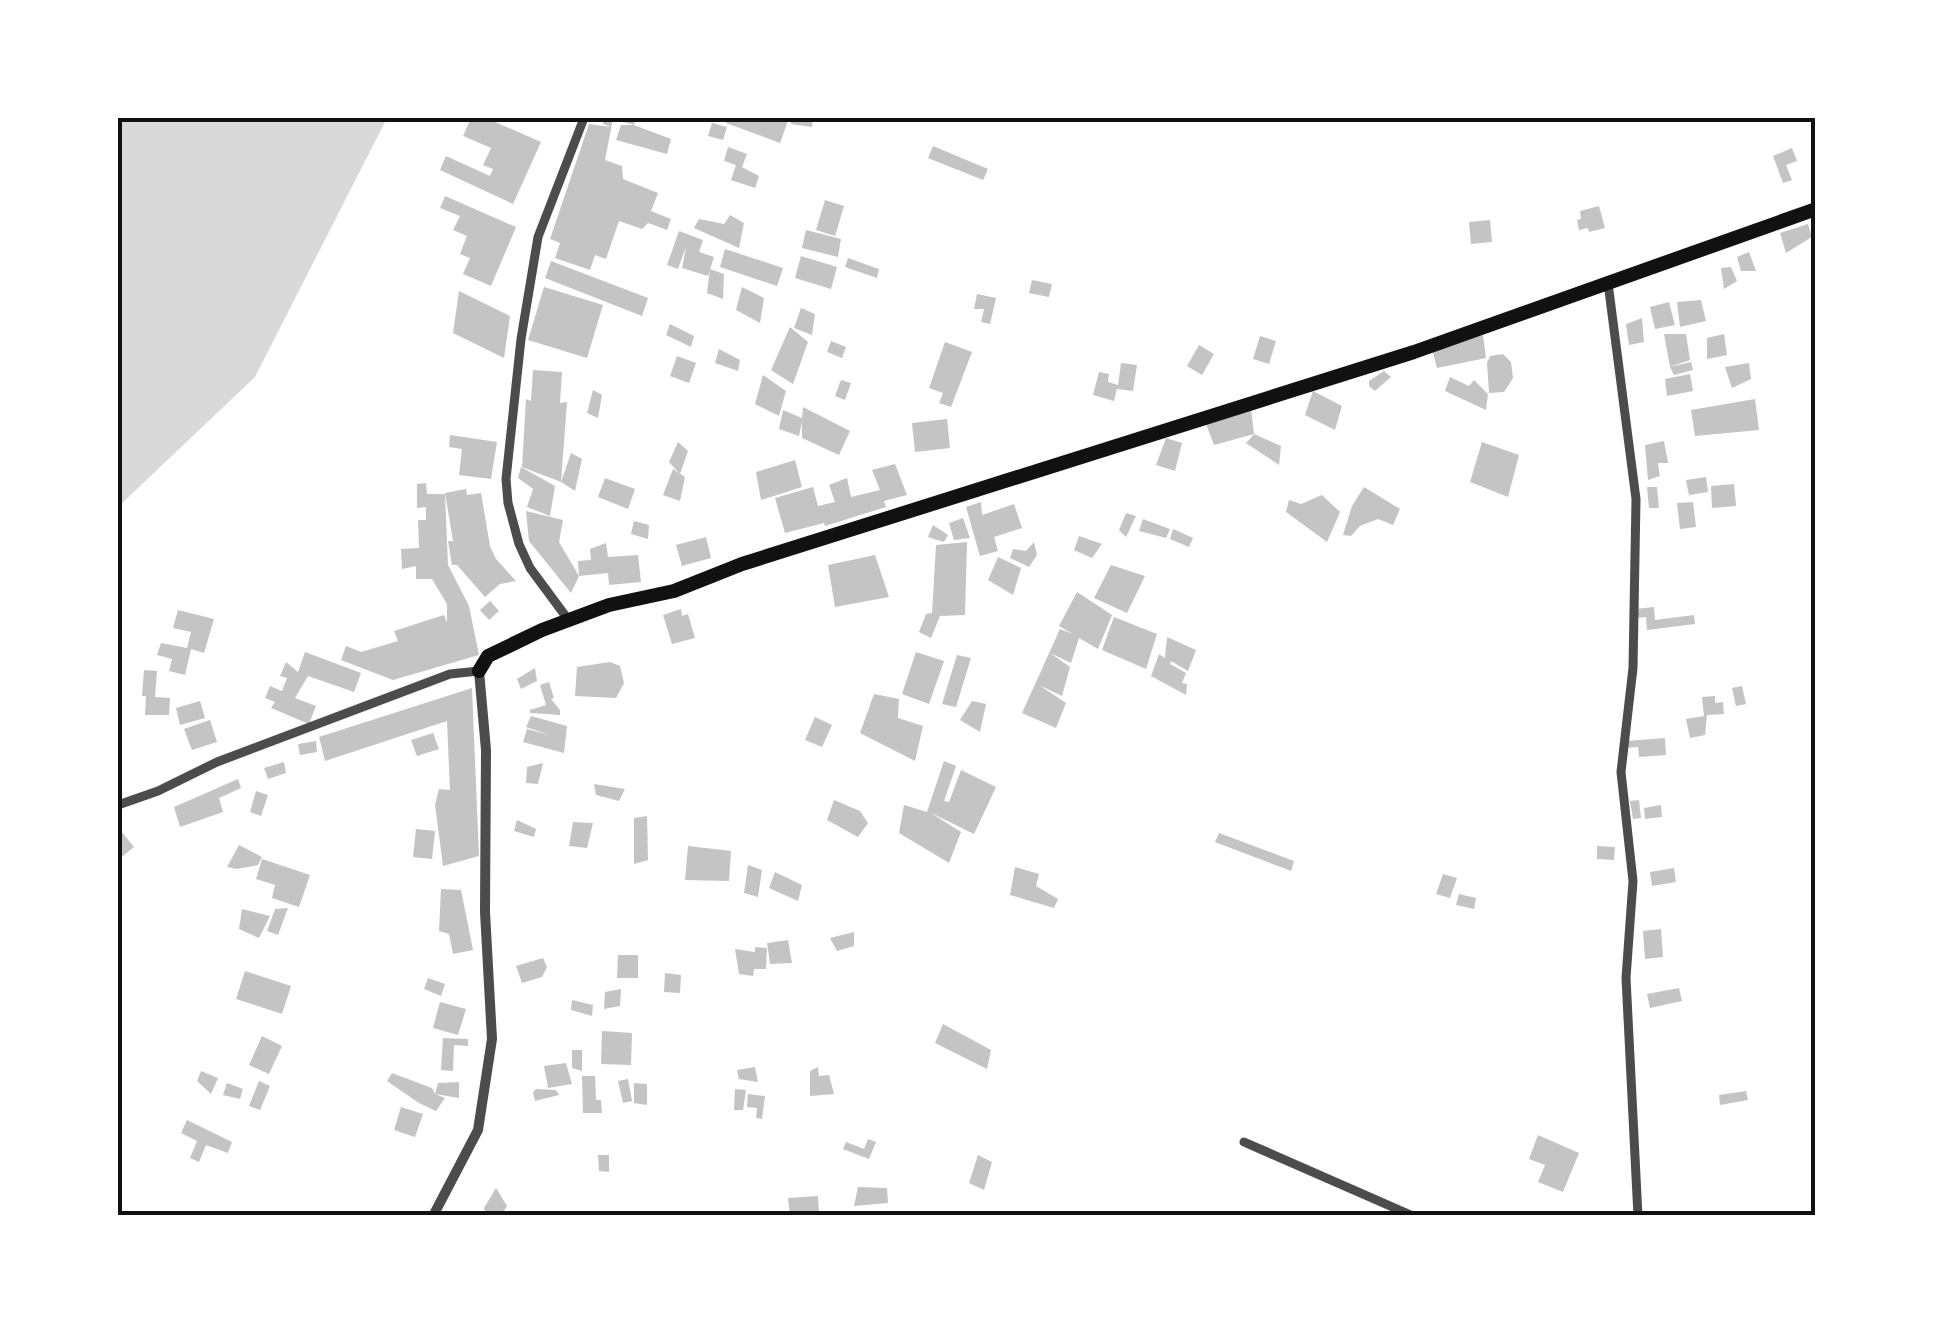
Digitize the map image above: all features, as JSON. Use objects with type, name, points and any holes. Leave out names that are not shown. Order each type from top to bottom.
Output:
[{"type":"highway","points":[[479,671],[488,656],[609,605],[674,591],[742,564],[1414,352],[1816,209]]},
{"type":"street","points":[[570,622],[530,568],[519,544],[506,479],[521,339],[538,237],[584,118]]},
{"type":"street","points":[[1608,283],[1636,499],[1633,668],[1621,772],[1632,881],[1626,978],[1638,1216]]},
{"type":"street","points":[[118,805],[158,791],[217,762],[450,674],[479,671],[486,750],[485,912],[492,1039],[478,1130],[433,1216]]},
{"type":"street","points":[[1244,1142],[1413,1216]]},
{"type":"shaded area","points":[[118,118],[387,118],[255,377],[118,507]]},
{"type":"building","points":[[471,118],[486,118],[541,142],[513,204],[440,170],[446,156],[490,176],[493,169],[483,165],[491,148],[463,136]]},
{"type":"building","points":[[604,118],[636,118],[634,125],[613,119],[605,160],[622,166],[623,179],[658,193],[651,211],[671,219],[667,230],[648,223],[642,229],[619,221],[606,259],[595,255],[590,270],[555,258],[560,243],[550,239],[589,124],[611,127],[603,124]]},
{"type":"building","points":[[728,118],[789,118],[780,143],[726,123]]},
{"type":"building","points":[[792,118],[813,118],[812,127],[791,124]]},
{"type":"building","points":[[712,123],[727,127],[723,140],[708,136]]},
{"type":"building","points":[[621,125],[634,125],[671,139],[667,154],[616,140]]},
{"type":"building","points":[[933,146],[988,169],[983,180],[928,158]]},
{"type":"building","points":[[728,147],[747,154],[742,167],[759,176],[755,188],[731,180],[736,165],[724,161]]},
{"type":"building","points":[[1792,148],[1797,161],[1786,165],[1792,180],[1783,183],[1773,156]]},
{"type":"building","points":[[445,196],[516,227],[491,286],[463,274],[470,258],[460,254],[467,236],[453,230],[460,216],[440,208]]},
{"type":"building","points":[[825,200],[844,206],[835,236],[816,230]]},
{"type":"building","points":[[1599,206],[1605,228],[1579,230],[1580,211]]},
{"type":"building","points":[[730,215],[744,223],[739,248],[694,228],[699,219],[724,224]]},
{"type":"building","points":[[1490,220],[1492,242],[1471,244],[1469,222]]},
{"type":"building","points":[[1808,224],[1812,237],[1786,253],[1780,233]]},
{"type":"building","points":[[806,230],[841,239],[838,257],[802,248]]},
{"type":"building","points":[[679,231],[703,240],[699,252],[714,257],[708,276],[682,268],[686,247],[678,269],[667,265]]},
{"type":"building","points":[[725,249],[783,268],[777,286],[720,267]]},
{"type":"building","points":[[1749,252],[1756,271],[1741,271],[1737,257]]},
{"type":"building","points":[[801,256],[837,267],[831,289],[795,278]]},
{"type":"building","points":[[848,258],[879,269],[877,278],[845,267]]},
{"type":"building","points":[[551,261],[648,298],[642,316],[545,278]]},
{"type":"building","points":[[1731,267],[1737,281],[1724,289],[1721,268]]},
{"type":"building","points":[[710,269],[724,274],[723,299],[707,293]]},
{"type":"building","points":[[1032,280],[1052,284],[1049,297],[1029,293]]},
{"type":"building","points":[[544,287],[603,305],[587,358],[528,340]]},
{"type":"building","points":[[742,287],[764,298],[760,323],[736,310]]},
{"type":"building","points":[[459,291],[510,316],[504,358],[453,333]]},
{"type":"building","points":[[977,294],[996,298],[990,324],[981,322],[984,309],[974,309]]},
{"type":"building","points":[[1701,300],[1706,321],[1680,327],[1677,302]]},
{"type":"building","points":[[1669,302],[1675,325],[1655,329],[1650,307]]},
{"type":"building","points":[[801,308],[815,314],[812,335],[794,328]]},
{"type":"building","points":[[1642,318],[1644,342],[1629,345],[1626,324]]},
{"type":"building","points":[[670,324],[694,336],[691,347],[666,335]]},
{"type":"building","points":[[790,327],[808,342],[793,384],[771,370]]},
{"type":"building","points":[[1664,334],[1686,334],[1690,360],[1670,367]]},
{"type":"building","points":[[1724,334],[1727,355],[1707,359],[1707,338]]},
{"type":"building","points":[[1483,335],[1486,358],[1437,368],[1432,349]]},
{"type":"building","points":[[1260,336],[1276,341],[1269,364],[1253,359]]},
{"type":"building","points":[[831,341],[846,347],[842,358],[827,352]]},
{"type":"building","points":[[945,342],[972,352],[951,407],[939,403],[943,393],[929,388]]},
{"type":"building","points":[[1199,345],[1214,354],[1202,375],[1187,366]]},
{"type":"building","points":[[719,349],[740,360],[738,371],[715,363]]},
{"type":"building","points":[[1503,354],[1511,362],[1513,378],[1504,392],[1489,393],[1487,363],[1490,356]]},
{"type":"building","points":[[677,356],[696,363],[689,383],[670,376]]},
{"type":"building","points":[[1691,362],[1693,370],[1674,375],[1670,367]]},
{"type":"building","points":[[1121,363],[1137,365],[1133,391],[1117,389],[1114,401],[1093,395],[1099,372],[1109,374],[1108,382],[1118,385]]},
{"type":"building","points":[[1749,363],[1751,379],[1732,388],[1725,367]]},
{"type":"building","points":[[533,370],[562,372],[560,403],[567,402],[561,482],[522,467],[526,399],[531,401]]},
{"type":"building","points":[[1384,371],[1391,377],[1375,391],[1369,381]]},
{"type":"building","points":[[1690,374],[1693,391],[1667,396],[1665,379]]},
{"type":"building","points":[[763,375],[786,391],[779,416],[755,404]]},
{"type":"building","points":[[1450,377],[1469,386],[1474,380],[1488,394],[1486,410],[1445,391]]},
{"type":"building","points":[[841,380],[851,383],[845,400],[835,396]]},
{"type":"building","points":[[593,390],[602,395],[598,418],[587,413]]},
{"type":"building","points":[[1313,391],[1342,406],[1335,430],[1305,415]]},
{"type":"building","points":[[1755,399],[1759,430],[1695,436],[1691,410]]},
{"type":"building","points":[[803,407],[850,431],[839,455],[802,438],[802,422],[799,436],[779,429],[783,410],[802,418]]},
{"type":"building","points":[[1251,408],[1254,434],[1214,445],[1206,424]]},
{"type":"building","points":[[947,419],[950,448],[915,452],[912,423]]},
{"type":"building","points":[[1254,434],[1281,446],[1279,465],[1246,443]]},
{"type":"building","points":[[450,435],[497,442],[491,479],[459,475],[462,449],[449,447]]},
{"type":"building","points":[[1166,438],[1182,443],[1175,471],[1156,465]]},
{"type":"building","points":[[1664,441],[1668,463],[1658,463],[1660,476],[1648,480],[1645,445]]},
{"type":"building","points":[[678,442],[688,451],[680,474],[669,462]]},
{"type":"building","points":[[1482,442],[1519,455],[1508,497],[1470,482]]},
{"type":"building","points":[[571,453],[582,459],[575,491],[561,482]]},
{"type":"building","points":[[795,460],[802,487],[761,500],[756,472]]},
{"type":"building","points":[[895,464],[907,495],[884,501],[886,507],[825,526],[824,523],[785,533],[775,498],[813,487],[818,506],[835,502],[829,485],[847,478],[851,497],[880,490],[872,470]]},
{"type":"building","points":[[521,467],[555,486],[550,516],[527,507],[533,489],[518,478]]},
{"type":"building","points":[[673,469],[685,477],[680,501],[663,495]]},
{"type":"building","points":[[1706,477],[1708,492],[1689,495],[1686,480]]},
{"type":"building","points":[[605,478],[635,489],[628,509],[598,497]]},
{"type":"building","points":[[426,483],[427,494],[445,494],[448,565],[469,606],[479,655],[393,680],[341,660],[346,646],[361,652],[398,641],[394,631],[444,615],[447,623],[447,604],[432,579],[416,579],[416,566],[402,569],[401,549],[419,548],[418,520],[426,520],[426,507],[417,508],[417,484]]},
{"type":"building","points":[[1734,484],[1736,506],[1712,508],[1711,486]]},
{"type":"building","points":[[1364,487],[1400,509],[1393,525],[1378,519],[1360,526],[1351,536],[1343,535],[1352,506]]},
{"type":"building","points":[[1647,487],[1657,487],[1659,508],[1649,508]]},
{"type":"building","points":[[466,489],[467,495],[481,493],[490,546],[516,581],[500,584],[485,597],[457,565],[452,565],[448,541],[453,541],[445,493]]},
{"type":"building","points":[[1322,495],[1340,512],[1327,542],[1286,512],[1289,500],[1301,504]]},
{"type":"building","points":[[981,502],[982,515],[1014,504],[1022,528],[994,537],[998,551],[980,556],[966,507]]},
{"type":"building","points":[[1693,502],[1696,527],[1680,529],[1677,503]]},
{"type":"building","points":[[526,511],[563,520],[559,542],[579,576],[571,593],[529,541]]},
{"type":"building","points":[[1126,513],[1136,516],[1126,537],[1119,530]]},
{"type":"building","points":[[963,518],[970,538],[954,540],[949,523]]},
{"type":"building","points":[[1143,519],[1170,529],[1166,538],[1139,531]]},
{"type":"building","points":[[634,521],[649,525],[648,539],[631,534]]},
{"type":"building","points":[[933,525],[948,535],[944,542],[928,537]]},
{"type":"building","points":[[1173,529],[1193,538],[1189,547],[1170,539]]},
{"type":"building","points":[[1079,536],[1102,544],[1092,558],[1074,550]]},
{"type":"building","points":[[706,537],[711,558],[682,566],[676,545]]},
{"type":"building","points":[[967,542],[965,615],[940,616],[931,638],[919,632],[926,614],[932,613],[936,545]]},
{"type":"building","points":[[1034,542],[1037,555],[1029,567],[1010,558],[1013,549],[1026,551]]},
{"type":"building","points":[[606,543],[608,557],[638,555],[641,582],[609,585],[608,573],[579,576],[578,561],[591,560],[590,549]]},
{"type":"building","points":[[875,555],[889,597],[835,607],[828,565]]},
{"type":"building","points":[[998,557],[1021,568],[1013,595],[988,580]]},
{"type":"building","points":[[1111,565],[1145,576],[1127,613],[1094,598]]},
{"type":"building","points":[[1077,592],[1112,615],[1098,649],[1079,638],[1071,663],[1050,653],[1070,667],[1062,696],[1039,685],[1066,703],[1056,728],[1022,713],[1060,629],[1073,634],[1059,626]]},
{"type":"building","points":[[490,601],[499,611],[489,620],[480,610]]},
{"type":"building","points":[[1654,607],[1655,620],[1694,615],[1695,624],[1647,630],[1646,617],[1636,618],[1635,609]]},
{"type":"building","points":[[681,609],[682,616],[688,614],[695,638],[672,644],[663,615]]},
{"type":"building","points":[[178,610],[214,619],[204,653],[191,649],[185,675],[169,671],[172,659],[157,655],[161,643],[187,648],[191,632],[173,628]]},
{"type":"building","points":[[1114,617],[1157,634],[1146,669],[1102,650]]},
{"type":"building","points":[[1167,637],[1196,650],[1188,671],[1171,661],[1170,664],[1186,673],[1182,683],[1187,684],[1186,695],[1151,676],[1159,654],[1165,658]]},
{"type":"building","points":[[305,652],[361,673],[354,692],[308,676],[295,698],[316,706],[309,724],[271,708],[275,702],[265,698],[270,686],[282,691],[287,678],[280,676],[286,662],[298,672]]},
{"type":"building","points":[[916,652],[944,661],[929,704],[902,694]]},
{"type":"building","points":[[957,655],[971,658],[956,707],[942,704]]},
{"type":"building","points":[[610,662],[620,666],[624,683],[616,698],[575,696],[577,667]]},
{"type":"building","points":[[535,668],[537,681],[521,689],[517,679]]},
{"type":"building","points":[[144,670],[157,671],[155,697],[170,698],[169,715],[145,715]]},
{"type":"building","points":[[549,682],[554,698],[551,699],[560,715],[530,713],[546,705],[540,685]]},
{"type":"building","points":[[1742,686],[1746,704],[1736,706],[1732,688]]},
{"type":"building","points":[[472,688],[479,856],[443,866],[435,805],[439,789],[450,790],[447,721],[325,761],[319,737]]},
{"type":"building","points":[[874,694],[899,699],[898,718],[923,726],[915,761],[860,733]]},
{"type":"building","points":[[1715,696],[1715,703],[1723,702],[1724,714],[1707,715],[1705,735],[1690,738],[1686,719],[1704,716],[1702,697]]},
{"type":"building","points":[[200,701],[205,718],[180,725],[176,708]]},
{"type":"building","points":[[972,701],[986,704],[980,732],[960,720]]},
{"type":"building","points":[[531,716],[567,726],[564,753],[523,742],[527,729],[549,735],[526,727]]},
{"type":"building","points":[[815,717],[832,725],[822,747],[805,740]]},
{"type":"building","points":[[210,720],[217,742],[192,750],[184,729]]},
{"type":"building","points":[[433,733],[439,749],[417,756],[411,740]]},
{"type":"building","points":[[1665,738],[1666,755],[1639,757],[1638,747],[1626,748],[1626,741]]},
{"type":"building","points":[[316,741],[317,752],[300,755],[298,744]]},
{"type":"building","points":[[944,761],[956,766],[944,801],[949,802],[961,770],[996,787],[974,834],[931,813],[961,832],[949,863],[899,833],[904,805],[927,812]]},
{"type":"building","points":[[284,762],[286,773],[268,779],[264,768]]},
{"type":"building","points":[[543,763],[538,784],[526,783],[527,767]]},
{"type":"building","points":[[238,779],[241,788],[219,798],[223,812],[180,827],[174,807]]},
{"type":"building","points":[[594,784],[625,789],[619,801],[596,795]]},
{"type":"building","points":[[256,791],[268,795],[261,816],[250,812]]},
{"type":"building","points":[[834,800],[860,811],[868,823],[858,837],[827,820]]},
{"type":"building","points":[[1639,800],[1641,818],[1633,819],[1630,801]]},
{"type":"building","points":[[1661,805],[1662,817],[1645,819],[1644,808]]},
{"type":"building","points":[[647,816],[648,860],[634,864],[634,818]]},
{"type":"building","points":[[517,820],[536,829],[534,837],[514,831]]},
{"type":"building","points":[[573,822],[593,823],[587,848],[569,846]]},
{"type":"building","points":[[416,829],[435,831],[432,859],[413,857]]},
{"type":"building","points":[[121,831],[134,847],[118,860],[118,834]]},
{"type":"building","points":[[1219,833],[1294,861],[1291,871],[1215,842]]},
{"type":"building","points":[[239,845],[262,857],[258,865],[227,867]]},
{"type":"building","points":[[688,846],[731,851],[729,881],[685,880]]},
{"type":"building","points":[[1597,846],[1615,847],[1614,860],[1597,859]]},
{"type":"building","points":[[262,859],[310,875],[299,907],[272,898],[275,885],[256,879]]},
{"type":"building","points":[[748,865],[762,870],[758,897],[744,893]]},
{"type":"building","points":[[1015,867],[1039,874],[1036,886],[1058,899],[1054,908],[1010,895]]},
{"type":"building","points":[[1674,868],[1676,882],[1652,886],[1650,872]]},
{"type":"building","points":[[775,872],[802,885],[798,901],[769,888]]},
{"type":"building","points":[[1443,874],[1457,878],[1450,898],[1436,894]]},
{"type":"building","points":[[441,889],[461,890],[473,950],[453,954],[449,934],[439,931]]},
{"type":"building","points":[[1459,894],[1476,898],[1474,909],[1456,905]]},
{"type":"building","points":[[288,908],[278,935],[267,931],[275,909]]},
{"type":"building","points":[[242,909],[270,916],[259,938],[239,929]]},
{"type":"building","points":[[1661,929],[1663,957],[1645,959],[1643,931]]},
{"type":"building","points":[[854,932],[854,946],[837,951],[830,938]]},
{"type":"building","points":[[788,940],[792,963],[770,964],[767,943]]},
{"type":"building","points":[[755,947],[767,948],[766,969],[754,969],[753,976],[739,974],[735,949],[755,952]]},
{"type":"building","points":[[618,955],[638,955],[638,978],[617,978]]},
{"type":"building","points":[[543,958],[547,967],[542,977],[522,983],[516,966]]},
{"type":"building","points":[[245,971],[291,986],[282,1014],[236,999]]},
{"type":"building","points":[[665,973],[681,975],[680,993],[664,992]]},
{"type":"building","points":[[428,978],[445,984],[441,996],[424,989]]},
{"type":"building","points":[[1679,988],[1682,1001],[1650,1008],[1647,994]]},
{"type":"building","points":[[621,989],[620,1006],[604,1009],[605,992]]},
{"type":"building","points":[[572,1000],[593,1005],[592,1016],[571,1010]]},
{"type":"building","points":[[440,1002],[466,1009],[458,1035],[433,1028]]},
{"type":"building","points":[[943,1024],[991,1050],[987,1069],[935,1043]]},
{"type":"building","points":[[602,1031],[632,1033],[631,1065],[601,1064]]},
{"type":"building","points":[[262,1036],[282,1046],[269,1074],[249,1065]]},
{"type":"building","points":[[443,1038],[468,1039],[468,1046],[454,1045],[453,1071],[441,1070]]},
{"type":"building","points":[[572,1050],[582,1050],[582,1071],[572,1068]]},
{"type":"building","points":[[566,1063],[572,1084],[548,1088],[544,1066]]},
{"type":"building","points":[[755,1067],[758,1082],[739,1079],[737,1070]]},
{"type":"building","points":[[818,1067],[819,1076],[829,1075],[834,1094],[810,1096],[810,1071]]},
{"type":"building","points":[[201,1071],[218,1078],[211,1094],[197,1081]]},
{"type":"building","points":[[392,1073],[432,1088],[445,1098],[436,1111],[419,1103],[387,1081]]},
{"type":"building","points":[[582,1076],[595,1076],[596,1100],[601,1100],[602,1113],[583,1113]]},
{"type":"building","points":[[628,1079],[632,1101],[623,1103],[618,1081]]},
{"type":"building","points":[[259,1081],[270,1086],[260,1110],[249,1106]]},
{"type":"building","points":[[459,1082],[459,1098],[435,1094],[438,1083]]},
{"type":"building","points":[[227,1083],[243,1089],[240,1099],[223,1095]]},
{"type":"building","points":[[634,1083],[647,1084],[647,1105],[634,1103]]},
{"type":"building","points":[[536,1089],[556,1090],[559,1095],[535,1101]]},
{"type":"building","points":[[735,1089],[746,1090],[743,1110],[734,1110]]},
{"type":"building","points":[[1746,1091],[1748,1100],[1720,1105],[1719,1095]]},
{"type":"building","points":[[748,1094],[765,1096],[762,1119],[756,1118],[757,1108],[747,1107]]},
{"type":"building","points":[[401,1107],[423,1114],[415,1137],[394,1130]]},
{"type":"building","points":[[187,1120],[232,1142],[228,1153],[206,1145],[199,1162],[190,1158],[197,1141],[181,1133]]},
{"type":"building","points":[[1538,1135],[1579,1153],[1563,1192],[1538,1182],[1545,1165],[1529,1159]]},
{"type":"building","points":[[868,1139],[876,1142],[869,1159],[843,1149],[846,1142],[864,1149]]},
{"type":"building","points":[[598,1155],[609,1155],[609,1172],[599,1171]]},
{"type":"building","points":[[978,1155],[992,1162],[984,1190],[969,1183]]},
{"type":"building","points":[[858,1187],[887,1188],[888,1203],[854,1206]]},
{"type":"building","points":[[496,1188],[507,1206],[501,1216],[486,1216],[484,1208]]},
{"type":"building","points":[[818,1196],[819,1214],[790,1215],[788,1198]]}]
